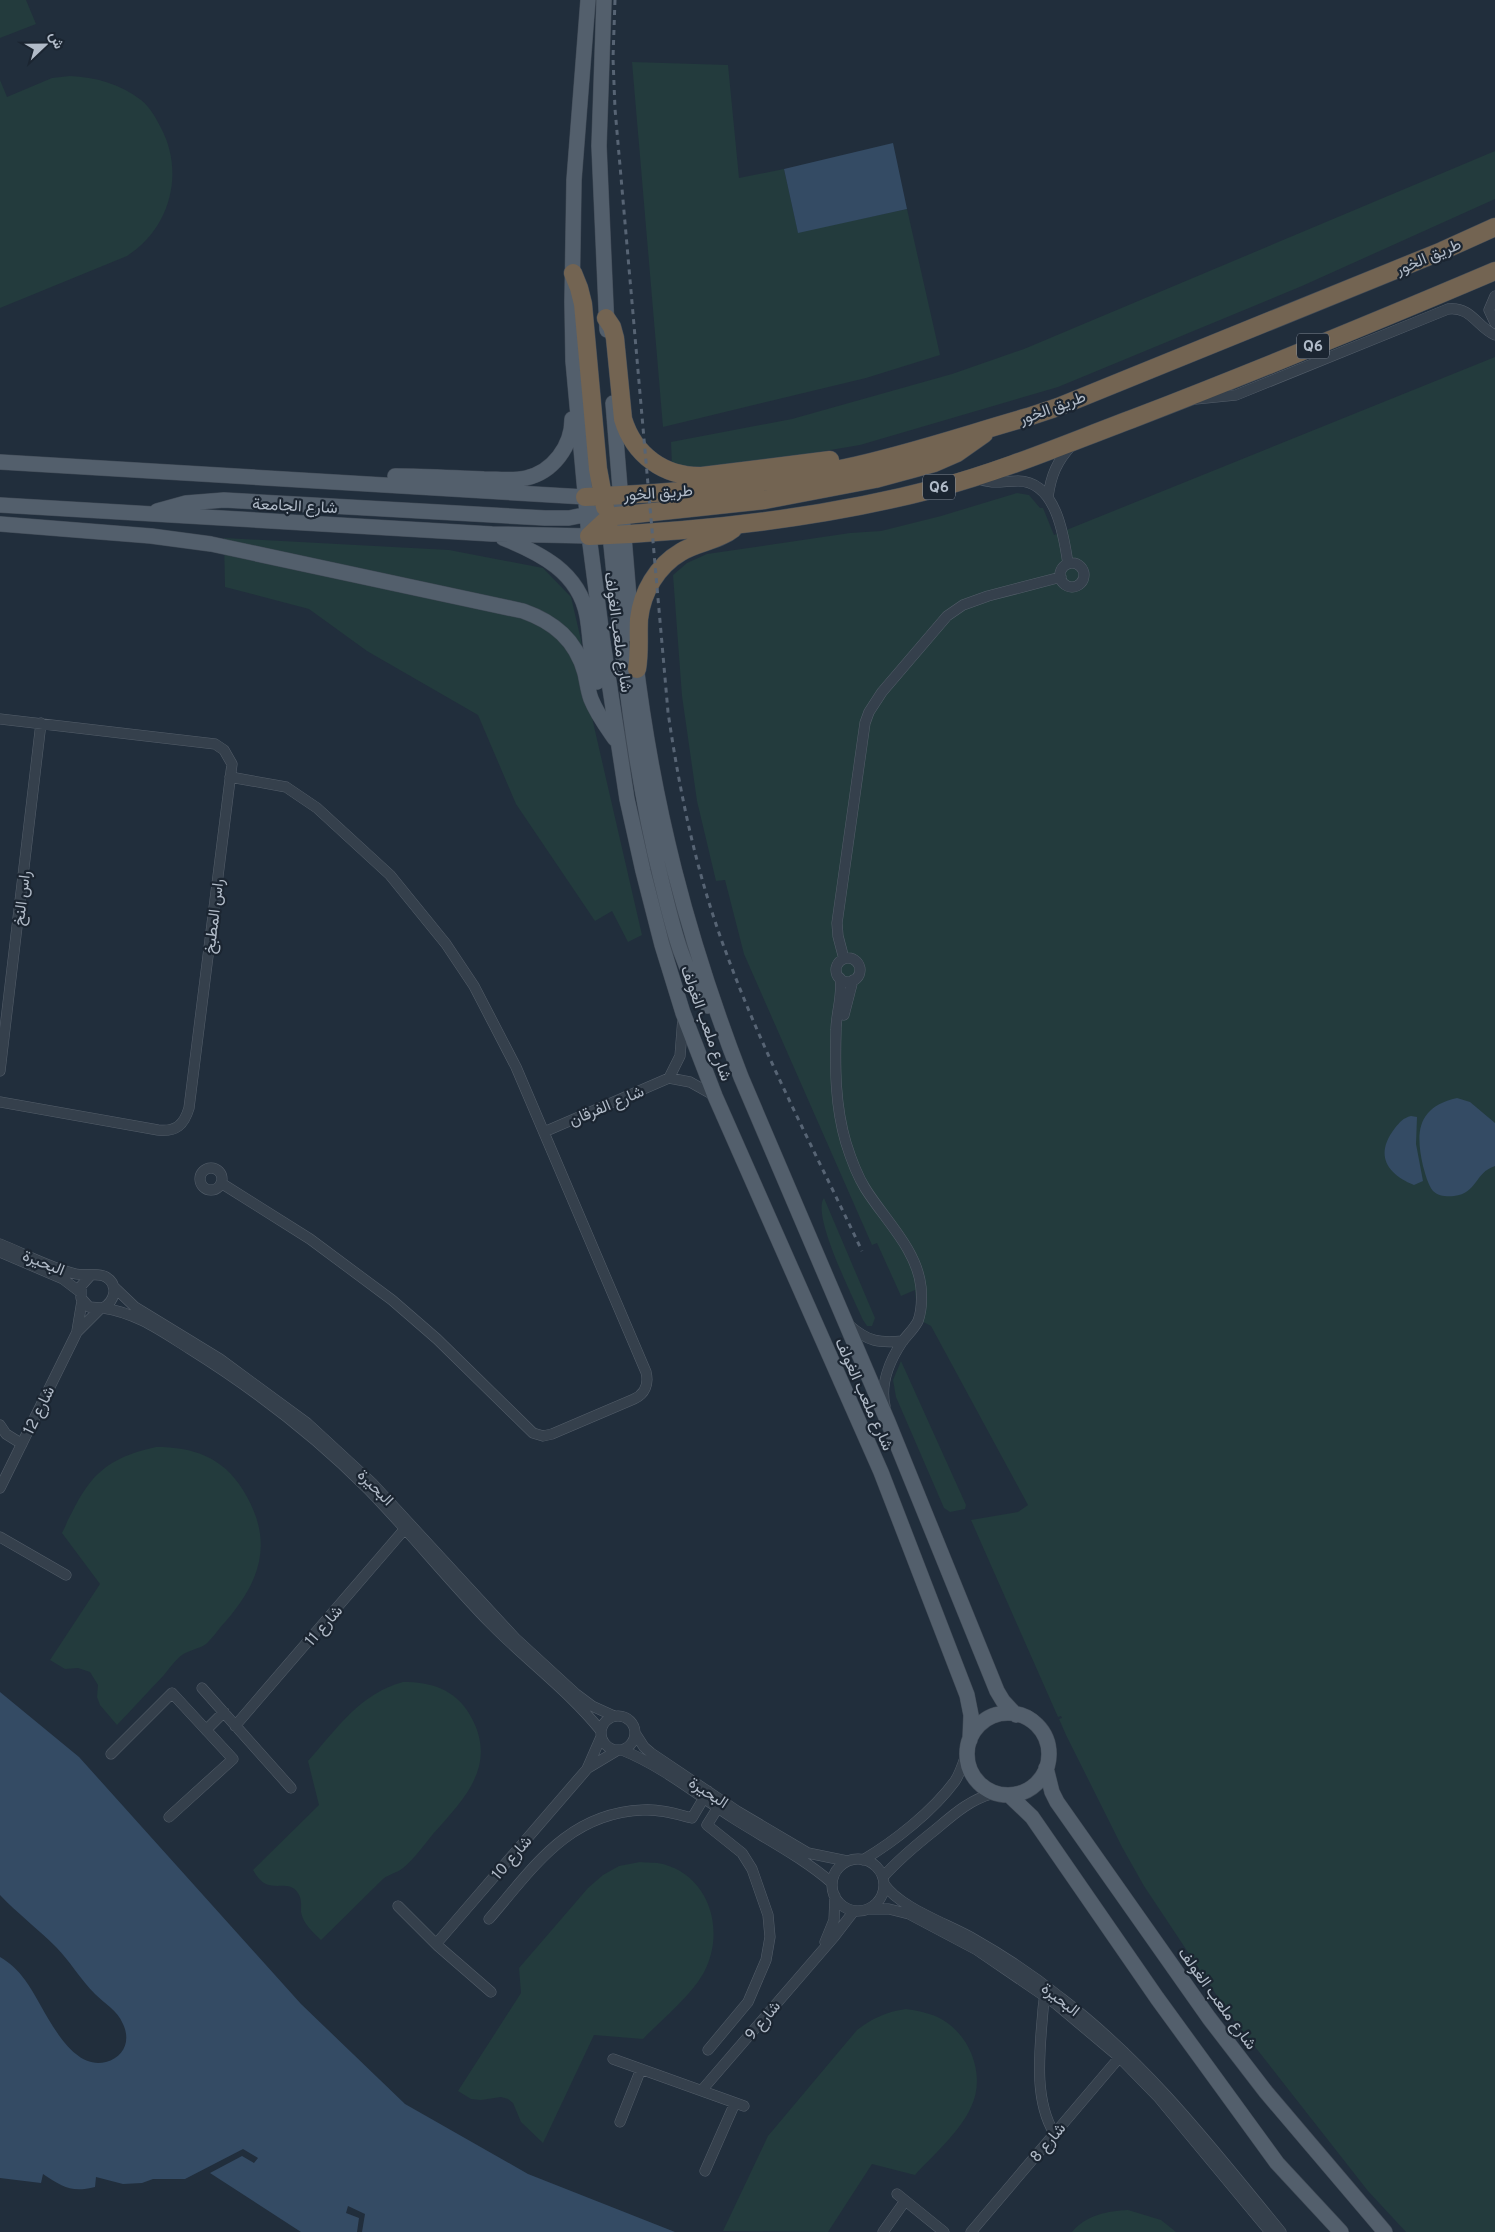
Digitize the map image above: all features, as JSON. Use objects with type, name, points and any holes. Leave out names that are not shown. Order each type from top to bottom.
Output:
[{"type":"highway","name":"طريق الخور","points":[[589,536],[621,495],[768,482],[847,467],[990,428],[1058,407],[1442,251],[1495,227]]},
{"type":"highway","name":"طريق الخور","points":[[605,515],[739,524],[794,518],[938,488],[1076,441],[1182,400],[1495,271]]},
{"type":"highway","points":[[572,274],[580,288],[583,304],[605,515],[746,503],[837,488],[934,463],[981,437],[990,428]]},
{"type":"highway","points":[[606,318],[612,327],[615,338],[623,419],[626,428],[640,452],[655,464],[672,473],[692,477],[820,460],[832,460],[847,467]]},
{"type":"highway","points":[[636,669],[639,655],[641,606],[654,577],[668,561],[681,552],[725,535],[739,524]]},
{"type":"main road","name":"شارع ملعب الغولف","points":[[588,0],[574,180],[573,361],[636,669],[655,792],[676,880],[693,943],[718,1019],[741,1077],[888,1422],[997,1691],[1003,1701],[1016,1715]]},
{"type":"main road","points":[[604,0],[598,146],[606,318],[621,495]]},
{"type":"main road","points":[[368,484],[392,476],[518,480],[545,470],[560,456],[571,434],[570,377],[573,361]]},
{"type":"main road","name":"شارع الجامعة","points":[[0,462],[368,484],[605,515]]},
{"type":"main road","points":[[146,515],[186,503],[224,500],[545,518],[605,515],[627,697],[639,777],[655,857],[681,954],[697,988],[718,1019]]},
{"type":"main road","name":"شارع الجامعة","points":[[0,505],[492,534],[589,536]]},
{"type":"main road","points":[[0,524],[151,536],[211,544],[523,611],[548,622],[569,641],[582,664],[590,698],[599,717],[617,743]]},
{"type":"main road","points":[[492,534],[532,551],[554,564],[576,589],[587,616],[594,675],[602,693],[611,705]]},
{"type":"main road","name":"شارع ملعب الغولف","points":[[589,536],[611,705],[627,799],[642,871],[683,1014],[715,1096],[881,1472],[967,1695],[971,1715],[969,1745]]},
{"type":"main road","points":[[1002,1714],[1016,1715],[1035,1724],[1044,1735],[1049,1755],[1043,1776],[1032,1788],[1025,1792],[1009,1795],[994,1792],[982,1786],[973,1775],[968,1762],[969,1745],[977,1728],[988,1719],[1002,1714]]},
{"type":"main road","name":"شارع ملعب الغولف","points":[[1046,1768],[1052,1792],[1057,1802],[1210,2018],[1266,2092],[1385,2232]]},
{"type":"main road","points":[[1009,1795],[1032,1817],[1157,1998],[1277,2163],[1341,2232]]},
{"type":"street","points":[[1495,296],[1490,310],[1495,323]]},
{"type":"street","points":[[1182,400],[1221,398],[1236,395],[1448,309],[1458,309],[1466,312],[1495,335]]},
{"type":"street","points":[[1068,564],[1062,532],[1048,497],[1050,478],[1056,465],[1076,441]]},
{"type":"street","points":[[973,477],[994,483],[1027,482],[1048,497]]},
{"type":"street","points":[[1074,563],[1082,569],[1084,576],[1082,582],[1076,586],[1069,586],[1064,583],[1061,577],[1063,568],[1068,564],[1074,563]]},
{"type":"street","points":[[844,958],[838,936],[837,923],[865,723],[874,703],[932,630],[955,610],[988,596],[1061,577]]},
{"type":"street","name":"راس المطبخ","points":[[0,719],[214,744],[224,750],[230,759],[230,777],[189,1108],[181,1125],[172,1130],[158,1130],[0,1102]]},
{"type":"street","name":"راس النخ","points":[[0,1071],[41,724]]},
{"type":"street","points":[[221,1183],[310,1239],[392,1300],[471,1372],[528,1429],[538,1435],[548,1435],[637,1398],[645,1389],[647,1378],[516,1067],[474,986],[446,944],[413,901],[366,851],[302,797],[286,787],[272,783],[230,777]]},
{"type":"street","points":[[844,958],[837,967],[841,986],[836,1031],[835,1083],[846,1144],[865,1187],[904,1245],[918,1272],[922,1296],[919,1319],[914,1329],[903,1341],[889,1367],[884,1385],[883,1399],[888,1422]]},
{"type":"street","points":[[837,1040],[841,1031],[853,980],[859,974],[859,964],[854,960],[844,958]]},
{"type":"street","points":[[840,978],[846,981],[853,980]]},
{"type":"street","points":[[683,1014],[680,1056],[669,1078],[690,1082],[715,1096]]},
{"type":"street","name":"شارع الفرقان","points":[[544,1132],[669,1078]]},
{"type":"street","name":"البحيرة","points":[[0,1244],[66,1271],[90,1276]]},
{"type":"street","name":"البحيرة","points":[[0,1252],[63,1279],[81,1296]]},
{"type":"street","points":[[97,1274],[104,1276],[113,1286],[112,1299],[102,1308],[92,1308],[81,1296],[82,1283],[90,1276],[97,1274]]},
{"type":"street","name":"البحيرة","points":[[113,1286],[135,1307],[194,1347],[268,1392],[350,1467],[515,1638],[576,1694],[592,1706],[614,1716]]},
{"type":"street","name":"شارع 12","points":[[0,1488],[77,1332],[81,1296]]},
{"type":"street","name":"البحيرة","points":[[102,1308],[133,1315],[194,1347]]},
{"type":"street","name":"شارع 12","points":[[77,1332],[102,1308]]},
{"type":"street","points":[[844,1321],[861,1336],[872,1340],[880,1342],[903,1341]]},
{"type":"street","points":[[0,1424],[6,1434],[22,1444]]},
{"type":"street","name":"البحيرة","points":[[408,1526],[504,1638],[581,1707],[601,1734]]},
{"type":"street","name":"شارع 11","points":[[236,1726],[408,1526]]},
{"type":"street","points":[[0,1537],[66,1575]]},
{"type":"street","points":[[202,1688],[290,1788]]},
{"type":"street","points":[[111,1754],[172,1693],[233,1759],[169,1816]]},
{"type":"street","points":[[206,1730],[224,1712]]},
{"type":"street","points":[[614,1716],[622,1716],[630,1720],[635,1733],[631,1744],[620,1750],[606,1745],[601,1734],[605,1722],[614,1716]]},
{"type":"street","name":"البحيرة","points":[[635,1733],[644,1747],[706,1795]]},
{"type":"street","name":"شارع 10","points":[[436,1944],[587,1769],[601,1734]]},
{"type":"street","points":[[863,1860],[887,1845],[946,1792],[956,1780],[969,1745]]},
{"type":"street","name":"البحيرة","points":[[620,1750],[647,1760],[706,1795],[804,1861],[832,1883]]},
{"type":"street","name":"شارع 10","points":[[587,1769],[620,1750]]},
{"type":"street","points":[[884,1880],[876,1866],[863,1860],[847,1861],[838,1868],[832,1883],[834,1896],[842,1906],[854,1911],[870,1909],[881,1899],[884,1880],[899,1858],[960,1808],[971,1801],[994,1792]]},
{"type":"street","points":[[692,1818],[706,1795]]},
{"type":"street","points":[[707,1825],[720,1804]]},
{"type":"street","name":"البحيرة","points":[[720,1804],[808,1853],[847,1861]]},
{"type":"street","points":[[489,1919],[554,1844],[595,1818],[643,1810],[673,1813],[692,1818],[707,1825],[742,1853],[752,1869],[768,1915],[770,1937],[766,1960],[748,2002],[708,2050]]},
{"type":"street","points":[[887,1845],[899,1858]]},
{"type":"street","name":"البحيرة","points":[[884,1880],[894,1897],[1046,1992],[1122,2055],[1173,2113],[1209,2150],[1258,2210],[1280,2232]]},
{"type":"street","name":"شارع 9","points":[[822,1950],[832,1927],[834,1896]]},
{"type":"street","points":[[398,1906],[436,1944],[491,1992]]},
{"type":"street","name":"البحيرة","points":[[870,1909],[898,1910],[930,1920]]},
{"type":"street","name":"شارع 9","points":[[702,2090],[854,1911]]},
{"type":"street","points":[[1046,1992],[1040,2050],[1040,2085],[1047,2121],[1054,2133]]},
{"type":"street","name":"شارع 8","points":[[971,2232],[1122,2055]]},
{"type":"street","points":[[613,2059],[740,2105],[705,2171]]},
{"type":"street","points":[[620,2122],[641,2069]]},
{"type":"street","points":[[883,2232],[901,2198],[944,2232]]},
{"type":"street","name":"البحيرة","points":[[1258,2210],[1270,2232]]},
{"type":"green space","points":[[0,0],[26,0],[36,24],[0,38]]},
{"type":"green space","points":[[632,62],[728,65],[739,178],[784,169],[798,232],[907,209],[940,355],[866,378],[663,427]]},
{"type":"green space","points":[[70,76],[89,78],[116,86],[133,94],[150,109],[168,145],[172,163],[169,199],[163,216],[154,231],[142,245],[127,256],[0,308],[0,80],[7,97],[52,78]]},
{"type":"green space","points":[[1495,151],[1495,199],[1302,286],[1058,387],[860,445],[724,468],[672,466],[671,442],[792,419],[952,374],[1024,349]]},
{"type":"green space","points":[[1495,357],[1495,2232],[1406,2232],[1368,2191],[1227,2011],[1144,1886],[1122,1847],[1066,1735],[1059,1719],[1062,1718],[1061,1716],[1058,1717],[971,1520],[1018,1512],[1028,1505],[931,1326],[914,1317],[917,1312],[915,1290],[901,1296],[877,1243],[872,1245],[744,954],[725,880],[716,881],[697,801],[682,696],[673,575],[687,563],[707,554],[850,533],[881,531],[941,516],[1017,493],[1029,495],[1040,508],[1043,508],[1054,535]]},
{"type":"green space","points":[[224,538],[449,550],[543,568],[571,597],[581,640],[593,722],[642,935],[628,942],[612,911],[595,921],[516,804],[478,715],[367,651],[309,609],[225,587]]},
{"type":"green space","points":[[824,1198],[875,1318],[872,1326],[867,1326],[863,1320],[835,1258],[823,1221],[822,1207]]},
{"type":"green space","points":[[901,1361],[966,1505],[965,1509],[950,1512],[944,1508],[896,1397],[893,1380]]},
{"type":"green space","points":[[156,1447],[170,1447],[195,1452],[206,1456],[226,1469],[243,1490],[253,1508],[261,1542],[260,1558],[248,1590],[211,1639],[203,1646],[179,1657],[117,1725],[100,1705],[97,1697],[98,1685],[90,1672],[78,1668],[65,1669],[50,1660],[100,1584],[62,1533],[79,1500],[96,1476],[120,1459],[136,1452]]},
{"type":"green space","points":[[403,1682],[413,1682],[441,1689],[450,1693],[464,1706],[478,1733],[481,1750],[479,1765],[474,1780],[466,1794],[415,1856],[401,1870],[383,1879],[321,1940],[304,1920],[301,1912],[300,1898],[295,1889],[287,1886],[266,1884],[260,1880],[253,1870],[319,1805],[308,1761],[339,1725],[361,1704],[387,1688]]},
{"type":"green space","points":[[640,1862],[660,1863],[679,1871],[693,1881],[703,1894],[710,1909],[713,1925],[710,1958],[697,1983],[675,2008],[643,2039],[594,2035],[543,2143],[521,2122],[513,2103],[508,2099],[501,2097],[481,2100],[471,2099],[458,2091],[521,1993],[519,1968],[588,1888],[603,1875],[619,1866]]},
{"type":"green space","points":[[906,2009],[929,2014],[953,2027],[961,2036],[973,2058],[977,2083],[975,2095],[966,2116],[946,2143],[915,2175],[872,2164],[828,2232],[723,2231],[768,2136],[857,2030],[880,2016]]},
{"type":"green space","points":[[1128,2210],[1161,2220],[1176,2232],[1072,2232],[1084,2222],[1098,2215]]},
{"type":"water","points":[[893,143],[907,209],[798,233],[784,169]]},
{"type":"water","points":[[1457,1098],[1470,1102],[1495,1123],[1495,1166],[1483,1173],[1468,1191],[1454,1196],[1446,1196],[1435,1193],[1428,1182],[1419,1142],[1420,1131],[1422,1122],[1427,1114],[1444,1102]]},
{"type":"water","points":[[1411,1116],[1417,1117],[1416,1144],[1423,1181],[1414,1185],[1391,1169],[1386,1162],[1385,1155],[1385,1147],[1395,1128],[1404,1119]]},
{"type":"water","points":[[0,1692],[79,1757],[301,2004],[405,2104],[528,2174],[675,2232],[362,2232],[365,2214],[348,2206],[346,2213],[359,2218],[357,2232],[301,2232],[210,2173],[242,2156],[254,2163],[258,2158],[243,2149],[185,2179],[153,2179],[142,2183],[123,2184],[96,2177],[95,2187],[73,2189],[67,2188],[43,2174],[41,2183],[0,2178],[0,1957],[14,1967],[22,1976],[48,2019],[68,2047],[79,2057],[92,2062],[112,2060],[124,2048],[126,2036],[123,2024],[114,2011],[99,1998],[56,1947],[0,1895]]},
{"type":"railway","points":[[615,0],[613,58],[615,109],[668,712],[684,805],[698,865],[716,925],[742,993],[791,1104],[862,1251]]}]
